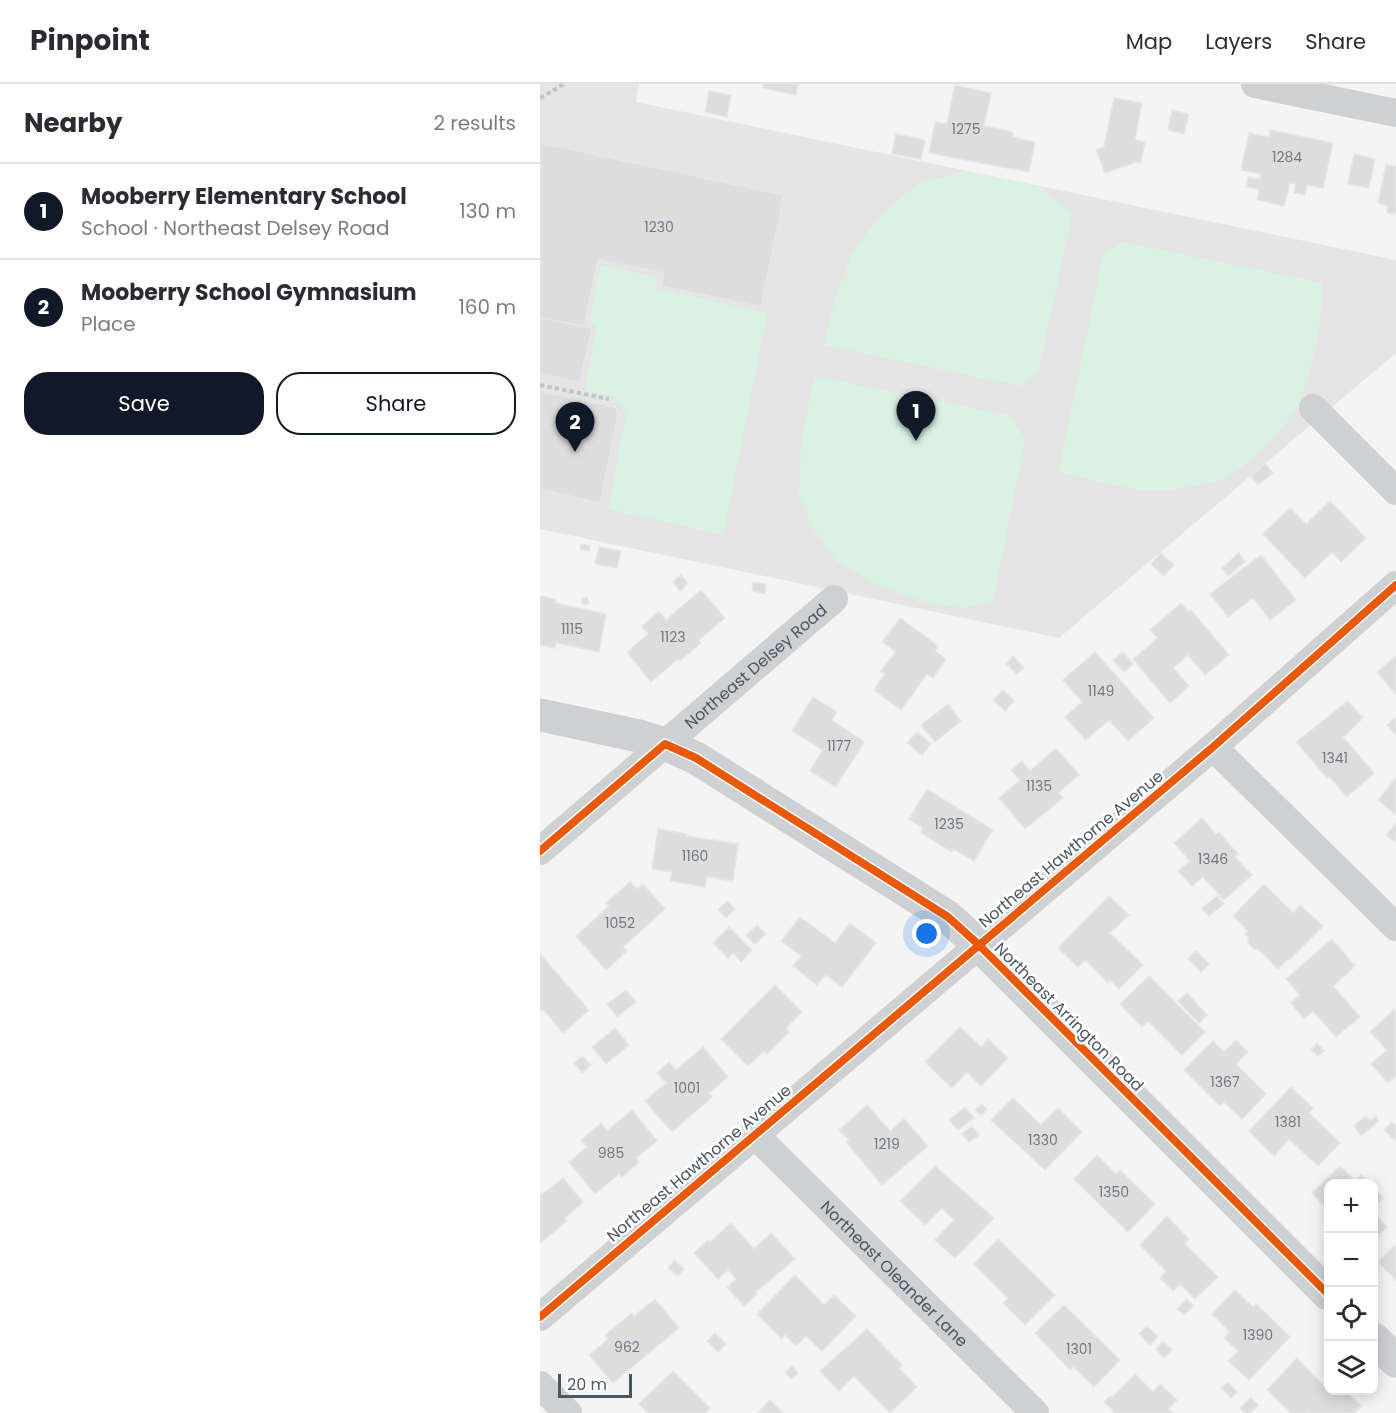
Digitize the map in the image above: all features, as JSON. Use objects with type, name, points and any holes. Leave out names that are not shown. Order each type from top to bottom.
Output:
[{"type":"street","points":[[1255,84],[1396,113]]},
{"type":"street","points":[[1313,408],[1396,491]]},
{"type":"street","name":"Northeast Hawthorne Avenue","points":[[540,1317],[1213,747],[1396,585]]},
{"type":"street","name":"Northeast Delsey Road","points":[[540,851],[834,598]]},
{"type":"street","name":"Northeast Arrington Road","points":[[540,715],[639,736],[665,744],[696,758],[948,917],[979,945],[1324,1289]]},
{"type":"street","points":[[1213,747],[1396,927]]},
{"type":"street","name":"Northeast Oleander Lane","points":[[754,1134],[1035,1413]]},
{"type":"street","points":[[1376,1341],[1396,1361]]},
{"type":"street","points":[[540,1385],[568,1413]]},
{"type":"path","points":[[540,98],[564,84]]},
{"type":"path","points":[[540,385],[609,399]]},
{"type":"shaded area","points":[[540,84],[639,84],[636,102],[1396,260],[1396,353],[1059,638],[540,529]]},
{"type":"green space","points":[[968,171],[1039,186],[1072,214],[1038,373],[1020,386],[824,345],[835,299],[853,252],[880,215],[920,182]]},
{"type":"green space","points":[[1123,242],[1322,283],[1321,310],[1314,355],[1297,406],[1270,442],[1236,472],[1225,478],[1188,487],[1153,490],[1113,485],[1059,472],[1103,254]]},
{"type":"green space","points":[[601,265],[657,277],[656,288],[767,313],[723,535],[609,509],[626,414],[616,397],[585,390],[597,325],[589,323]]},
{"type":"green space","points":[[814,376],[1010,416],[1025,439],[993,602],[963,608],[932,604],[881,587],[836,561],[814,530],[799,496],[801,445]]},
{"type":"building","points":[[764,84],[798,84],[796,95],[763,88]]},
{"type":"building","points":[[955,85],[991,93],[984,126],[1013,132],[1012,137],[1035,142],[1029,172],[929,153],[935,122],[947,124]]},
{"type":"building","points":[[709,91],[731,95],[727,117],[705,112]]},
{"type":"building","points":[[1114,98],[1142,103],[1135,140],[1145,142],[1141,163],[1135,162],[1105,173],[1096,150],[1104,147]]},
{"type":"building","points":[[1172,110],[1189,114],[1184,134],[1168,130]]},
{"type":"building","points":[[1271,130],[1333,143],[1323,188],[1307,185],[1305,195],[1294,193],[1296,184],[1290,183],[1284,206],[1257,200],[1259,189],[1246,187],[1248,177],[1260,179],[1261,174],[1241,170],[1249,133],[1269,137]]},
{"type":"building","points":[[896,134],[925,140],[921,159],[892,154]]},
{"type":"building","points":[[540,143],[784,195],[761,307],[661,286],[664,273],[598,260],[584,326],[540,318]]},
{"type":"building","points":[[1354,154],[1375,159],[1369,188],[1348,184]]},
{"type":"building","points":[[1386,165],[1396,167],[1396,214],[1387,213],[1388,206],[1378,203]]},
{"type":"building","points":[[540,318],[592,328],[580,382],[540,374]]},
{"type":"building","points":[[540,391],[615,407],[618,415],[600,503],[540,489]]},
{"type":"building","points":[[1265,464],[1273,473],[1258,485],[1251,476]]},
{"type":"building","points":[[1330,501],[1366,538],[1341,562],[1332,552],[1305,578],[1263,534],[1290,508],[1306,524]]},
{"type":"building","points":[[581,544],[590,546],[589,551],[580,549]]},
{"type":"building","points":[[599,547],[621,551],[617,568],[595,564]]},
{"type":"building","points":[[1161,553],[1174,565],[1164,576],[1151,564]]},
{"type":"building","points":[[1239,553],[1245,562],[1228,576],[1222,568]]},
{"type":"building","points":[[1261,555],[1296,600],[1270,620],[1253,598],[1228,617],[1210,594]]},
{"type":"building","points":[[681,575],[688,583],[680,591],[673,582]]},
{"type":"building","points":[[753,582],[766,584],[765,594],[752,591]]},
{"type":"building","points":[[701,590],[725,618],[699,640],[701,643],[651,682],[627,652],[648,634],[642,626],[659,611],[666,620]]},
{"type":"building","points":[[540,596],[556,599],[555,603],[606,614],[599,652],[556,643],[555,648],[540,645]]},
{"type":"building","points":[[587,597],[589,603],[583,605],[581,599]]},
{"type":"building","points":[[1181,603],[1189,612],[1191,610],[1229,655],[1205,675],[1188,655],[1173,668],[1189,686],[1170,703],[1133,659],[1158,638],[1150,630]]},
{"type":"building","points":[[900,618],[938,646],[935,651],[946,659],[933,678],[927,674],[901,710],[874,690],[885,674],[881,671],[896,652],[882,642]]},
{"type":"building","points":[[1095,652],[1154,718],[1128,741],[1109,720],[1086,740],[1065,717],[1082,702],[1063,680]]},
{"type":"building","points":[[1123,652],[1133,664],[1124,672],[1113,660]]},
{"type":"building","points":[[1013,656],[1024,668],[1017,674],[1006,664]]},
{"type":"building","points":[[1396,656],[1396,694],[1377,672]]},
{"type":"building","points":[[1003,690],[1014,701],[1005,711],[993,700]]},
{"type":"building","points":[[813,697],[837,712],[832,720],[864,742],[836,787],[810,771],[823,750],[792,731]]},
{"type":"building","points":[[1348,701],[1363,718],[1343,737],[1374,773],[1347,797],[1296,742]]},
{"type":"building","points":[[948,704],[961,721],[935,742],[921,725]]},
{"type":"building","points":[[1396,717],[1396,735],[1387,725]]},
{"type":"building","points":[[917,732],[931,744],[922,755],[907,743]]},
{"type":"building","points":[[1056,748],[1079,775],[1058,793],[1063,798],[1025,829],[999,798],[1020,780],[1011,770],[1022,761],[1030,771]]},
{"type":"building","points":[[1396,778],[1396,815],[1378,800]]},
{"type":"building","points":[[927,789],[993,830],[974,861],[954,849],[952,852],[921,833],[923,828],[909,819]]},
{"type":"building","points":[[1202,818],[1216,834],[1219,832],[1238,854],[1235,857],[1252,875],[1224,900],[1203,877],[1192,886],[1178,871],[1190,861],[1174,843]]},
{"type":"building","points":[[1396,823],[1396,843],[1386,835]]},
{"type":"building","points":[[658,829],[738,844],[733,881],[707,877],[705,887],[670,881],[672,872],[652,869]]},
{"type":"building","points":[[630,882],[637,889],[643,884],[665,909],[623,947],[627,951],[606,970],[576,936],[609,906],[606,903]]},
{"type":"building","points":[[1264,884],[1293,913],[1300,905],[1323,926],[1278,969],[1258,949],[1254,949],[1248,943],[1248,937],[1245,934],[1248,931],[1233,916]]},
{"type":"building","points":[[1109,896],[1129,915],[1110,933],[1143,965],[1119,989],[1110,980],[1108,983],[1085,960],[1078,967],[1058,948]]},
{"type":"building","points":[[1217,896],[1224,904],[1209,916],[1202,908]]},
{"type":"building","points":[[727,901],[735,909],[726,918],[718,910]]},
{"type":"building","points":[[800,917],[835,943],[850,923],[876,943],[842,987],[826,975],[817,985],[793,966],[801,956],[781,941]]},
{"type":"building","points":[[757,925],[766,934],[755,944],[746,935]]},
{"type":"building","points":[[729,927],[752,950],[741,962],[733,953],[728,958],[713,943]]},
{"type":"building","points":[[1332,939],[1355,966],[1333,986],[1360,1017],[1336,1037],[1313,1011],[1304,1019],[1291,1003],[1300,995],[1286,979]]},
{"type":"building","points":[[1196,951],[1209,964],[1201,972],[1188,959]]},
{"type":"building","points":[[540,954],[589,1010],[563,1033],[543,1009],[540,1011]]},
{"type":"building","points":[[1149,976],[1205,1032],[1182,1055],[1148,1021],[1142,1027],[1120,1004]]},
{"type":"building","points":[[775,985],[802,1012],[786,1028],[789,1032],[767,1054],[764,1051],[748,1066],[721,1039]]},
{"type":"building","points":[[626,990],[636,1002],[617,1017],[607,1004]]},
{"type":"building","points":[[1187,993],[1207,1015],[1199,1023],[1178,1001]]},
{"type":"building","points":[[1395,1009],[1396,1076],[1388,1083],[1371,1064],[1387,1050],[1370,1032]]},
{"type":"building","points":[[960,1027],[981,1047],[988,1039],[1008,1058],[981,1086],[967,1072],[952,1088],[925,1062]]},
{"type":"building","points":[[615,1028],[629,1045],[606,1064],[592,1047]]},
{"type":"building","points":[[1236,1040],[1248,1052],[1236,1064],[1266,1094],[1242,1119],[1224,1102],[1220,1106],[1184,1070],[1213,1041],[1224,1052]]},
{"type":"building","points":[[1317,1043],[1324,1051],[1318,1056],[1311,1050]]},
{"type":"building","points":[[703,1047],[728,1077],[709,1093],[712,1097],[672,1132],[645,1101],[666,1083],[657,1073],[669,1062],[676,1070]]},
{"type":"building","points":[[582,1056],[591,1065],[582,1073],[574,1063]]},
{"type":"building","points":[[1291,1087],[1313,1108],[1309,1113],[1340,1143],[1318,1166],[1289,1139],[1274,1156],[1249,1131]]},
{"type":"building","points":[[1013,1098],[1041,1125],[1058,1108],[1082,1132],[1045,1170],[991,1120]]},
{"type":"building","points":[[982,1104],[987,1110],[980,1115],[975,1110]]},
{"type":"building","points":[[867,1105],[890,1131],[904,1119],[928,1146],[882,1185],[846,1142],[849,1140],[839,1130]]},
{"type":"building","points":[[965,1107],[974,1118],[958,1130],[949,1120]]},
{"type":"building","points":[[632,1110],[657,1141],[636,1158],[639,1162],[622,1177],[619,1174],[595,1194],[569,1162],[587,1147],[581,1140],[601,1123],[607,1131]]},
{"type":"building","points":[[1366,1116],[1370,1121],[1376,1116],[1379,1121],[1361,1136],[1354,1126]]},
{"type":"building","points":[[1392,1122],[1396,1126],[1396,1141],[1384,1130]]},
{"type":"building","points":[[972,1126],[979,1135],[969,1142],[962,1134]]},
{"type":"building","points":[[1097,1155],[1116,1174],[1120,1170],[1155,1204],[1128,1232],[1074,1179]]},
{"type":"building","points":[[935,1166],[994,1218],[955,1258],[935,1240],[954,1220],[942,1208],[925,1225],[900,1201]]},
{"type":"building","points":[[1340,1166],[1353,1179],[1327,1179]]},
{"type":"building","points":[[563,1178],[583,1202],[565,1218],[567,1221],[540,1243],[540,1196]]},
{"type":"building","points":[[1324,1181],[1324,1206],[1312,1193]]},
{"type":"building","points":[[1378,1192],[1383,1198],[1378,1203]]},
{"type":"building","points":[[1167,1216],[1189,1239],[1185,1244],[1218,1277],[1195,1299],[1180,1284],[1173,1291],[1160,1278],[1166,1271],[1140,1245]]},
{"type":"building","points":[[1378,1217],[1387,1227],[1378,1236]]},
{"type":"building","points":[[731,1223],[754,1249],[771,1233],[795,1259],[756,1292],[757,1294],[744,1306],[727,1287],[736,1279],[728,1270],[718,1279],[694,1253]]},
{"type":"building","points":[[998,1239],[1055,1295],[1025,1325],[1003,1303],[1008,1298],[974,1264]]},
{"type":"building","points":[[1396,1244],[1396,1280],[1378,1262]]},
{"type":"building","points":[[675,1260],[684,1269],[677,1276],[668,1268]]},
{"type":"building","points":[[795,1275],[824,1305],[834,1295],[856,1316],[822,1351],[806,1336],[796,1346],[785,1335],[782,1339],[757,1314]]},
{"type":"building","points":[[1235,1290],[1253,1307],[1256,1304],[1290,1337],[1249,1380],[1228,1361],[1238,1351],[1224,1338],[1230,1332],[1212,1314]]},
{"type":"building","points":[[655,1299],[679,1328],[613,1383],[589,1355],[608,1339],[605,1335],[632,1313],[634,1316]]},
{"type":"building","points":[[1187,1299],[1193,1306],[1184,1315],[1177,1309]]},
{"type":"building","points":[[1064,1305],[1120,1360],[1094,1387],[1074,1367],[1070,1370],[1035,1333]]},
{"type":"building","points":[[1147,1326],[1158,1337],[1150,1345],[1139,1334]]},
{"type":"building","points":[[867,1329],[902,1365],[899,1368],[917,1387],[890,1413],[854,1376],[839,1391],[820,1371]]},
{"type":"building","points":[[715,1333],[726,1344],[718,1352],[707,1341]]},
{"type":"building","points":[[1163,1341],[1172,1350],[1164,1358],[1156,1349]]},
{"type":"building","points":[[1297,1358],[1324,1386],[1324,1395],[1349,1395],[1361,1406],[1354,1413],[1310,1413],[1308,1411],[1291,1413],[1267,1390]]},
{"type":"building","points":[[792,1366],[798,1373],[791,1379],[785,1372]]},
{"type":"building","points":[[673,1371],[710,1408],[706,1413],[648,1413],[639,1404]]},
{"type":"building","points":[[1135,1374],[1153,1392],[1160,1384],[1177,1400],[1169,1409],[1173,1413],[1115,1413],[1104,1402]]},
{"type":"building","points":[[1228,1382],[1237,1392],[1231,1398],[1221,1388]]},
{"type":"building","points":[[1251,1397],[1258,1405],[1250,1413],[1245,1413],[1240,1408]]},
{"type":"building","points":[[770,1400],[783,1413],[758,1413]]},
{"type":"cycle path","points":[[540,1317],[1213,747],[1396,585]]},
{"type":"cycle path","points":[[540,851],[665,744],[696,758],[948,917],[979,945],[1324,1290]]},
{"type":"place","name":"Mooberry Elementary School","points":[[916,441]]},
{"type":"place","name":"Mooberry School Gymnasium","points":[[575,452]]}]
